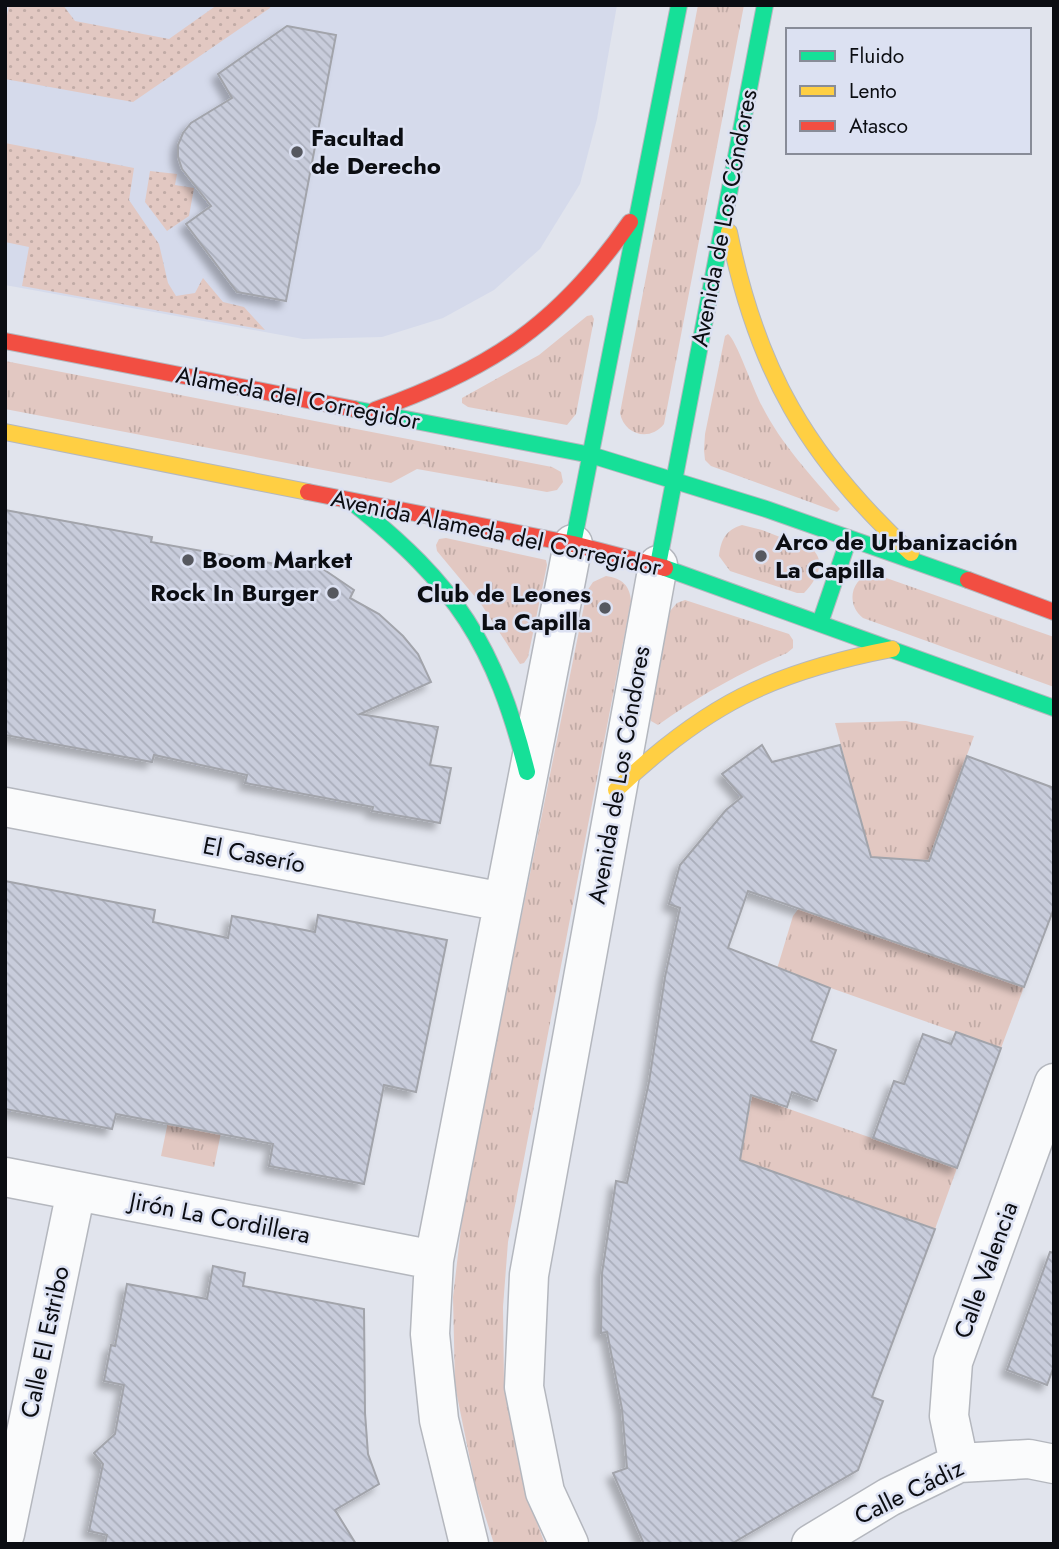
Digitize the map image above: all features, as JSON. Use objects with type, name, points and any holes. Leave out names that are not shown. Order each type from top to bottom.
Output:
[{"type":"main road","points":[[573,544],[679,5]]},
{"type":"main road","name":"Avenida de Los Cóndores","points":[[658,565],[765,5]]},
{"type":"main road","points":[[372,411],[459,379],[534,332],[593,274],[619,241],[640,206]]},
{"type":"main road","points":[[725,210],[733,260],[746,309],[764,357],[786,402],[812,445],[846,489],[883,529],[926,565]]},
{"type":"main road","name":"Alameda del Corregidor","points":[[5,341],[591,455]]},
{"type":"main road","name":"Avenida Alameda del Corregidor","points":[[5,432],[573,544],[658,565],[1054,708]]},
{"type":"main road","points":[[591,455],[674,478],[1054,612]]},
{"type":"main road","points":[[348,500],[388,530],[424,563],[454,599],[480,639],[501,681],[517,726],[527,772]]},
{"type":"main road","points":[[820,623],[849,538]]},
{"type":"main road","points":[[616,790],[656,752],[689,727],[748,692],[795,672],[844,657],[893,649]]},
{"type":"street","points":[[469,1544],[439,1420],[430,1334],[435,1260],[573,544]]},
{"type":"street","name":"Avenida de Los Cóndores","points":[[569,1544],[545,1492],[524,1387],[529,1275],[658,565]]},
{"type":"street","name":"El Caserío","points":[[5,807],[503,902]]},
{"type":"street","name":"Calle Valencia","points":[[959,1462],[948,1416],[953,1362],[1053,1089]]},
{"type":"street","name":"Jirón La Cordillera","points":[[5,1177],[435,1260]]},
{"type":"street","name":"Calle El Estribo","points":[[5,1534],[76,1191]]},
{"type":"street","name":"Calle Cádiz","points":[[811,1544],[889,1497],[959,1462],[1029,1459],[1054,1464]]},
{"type":"shaded area","name":"Facultad de Derecho","points":[[5,5],[617,5],[597,119],[580,184],[540,249],[494,290],[443,318],[382,337],[303,339],[5,285]]},
{"type":"green space","points":[[9,5],[63,5],[75,21],[169,39],[217,5],[271,5],[133,102],[5,79],[5,26]]},
{"type":"green space","points":[[698,5],[744,5],[664,424],[652,433],[638,434],[627,427],[620,413]]},
{"type":"green space","points":[[5,143],[134,168],[129,200],[159,244],[168,283],[176,296],[195,293],[203,278],[223,302],[244,307],[265,330],[22,286],[29,247],[5,242]]},
{"type":"green space","points":[[150,171],[177,174],[175,185],[194,188],[189,216],[167,231],[145,202]]},
{"type":"green space","points":[[592,315],[594,319],[576,414],[567,425],[468,407],[462,403],[462,398],[539,355],[587,316]]},
{"type":"green space","points":[[728,334],[736,345],[759,399],[778,434],[840,509],[837,512],[711,466],[705,460],[705,434],[725,336]]},
{"type":"green space","points":[[5,361],[552,467],[561,472],[563,482],[557,490],[547,492],[417,469],[391,483],[5,409]]},
{"type":"green space","points":[[742,525],[813,550],[819,561],[818,572],[804,593],[730,571],[719,556],[721,545],[728,533]]},
{"type":"green space","points":[[446,538],[546,560],[528,657],[524,663],[520,664],[481,604],[437,551],[439,539]]},
{"type":"green space","points":[[872,573],[1054,637],[1054,687],[863,618],[854,606],[853,593],[859,581]]},
{"type":"green space","points":[[606,576],[624,583],[631,601],[508,1242],[503,1307],[504,1382],[526,1494],[545,1544],[494,1544],[475,1484],[455,1386],[453,1297],[462,1220],[476,1142],[587,591],[593,582]]},
{"type":"green space","points":[[685,600],[789,634],[793,640],[793,648],[721,685],[658,725],[651,721],[650,713],[670,611],[677,603]]},
{"type":"green space","points":[[906,721],[974,736],[926,866],[908,859],[871,857],[835,723]]},
{"type":"green space","points":[[799,908],[1024,987],[1001,1048],[777,969],[793,916]]},
{"type":"green space","points":[[188,1024],[241,1034],[214,1167],[161,1156]]},
{"type":"green space","points":[[752,1096],[957,1168],[935,1229],[740,1160]]},
{"type":"building","points":[[287,26],[336,35],[286,301],[237,292],[186,224],[211,206],[182,169],[178,145],[191,123],[232,98],[218,74]]},
{"type":"building","points":[[5,510],[152,537],[151,542],[276,564],[278,557],[317,565],[354,590],[350,598],[379,614],[403,636],[418,654],[431,682],[360,714],[438,727],[430,765],[451,768],[440,823],[372,811],[373,807],[245,783],[247,775],[154,755],[152,762],[5,735]]},
{"type":"building","points":[[762,745],[772,762],[840,745],[871,857],[929,861],[967,756],[1054,788],[1054,908],[1024,987],[748,891],[728,948],[830,988],[811,1041],[836,1050],[817,1101],[792,1092],[787,1107],[751,1095],[740,1160],[935,1229],[872,1397],[883,1401],[858,1470],[731,1544],[644,1544],[613,1473],[627,1468],[622,1409],[607,1332],[601,1333],[602,1273],[616,1181],[627,1183],[649,1082],[665,977],[680,908],[669,904],[680,865],[726,810],[742,797],[722,774]]},
{"type":"building","points":[[5,881],[155,910],[153,922],[228,938],[232,916],[315,932],[318,915],[447,940],[416,1092],[384,1085],[364,1184],[269,1166],[273,1144],[116,1114],[112,1129],[5,1109]]},
{"type":"building","points":[[956,1032],[1001,1048],[957,1168],[873,1138],[894,1081],[904,1084],[923,1034],[951,1044]]},
{"type":"building","points":[[1050,1252],[1054,1253],[1054,1366],[1047,1385],[1007,1370]]},
{"type":"building","points":[[213,1266],[245,1273],[243,1286],[364,1309],[368,1454],[379,1484],[335,1510],[356,1544],[105,1544],[107,1535],[89,1531],[103,1464],[94,1453],[115,1434],[124,1385],[104,1381],[111,1345],[115,1346],[127,1284],[207,1299]]},
{"type":"traffic: fast","points":[[573,544],[679,5]]},
{"type":"traffic: fast","points":[[658,565],[765,5]]},
{"type":"traffic: fast","points":[[354,409],[591,455],[766,509],[968,580]]},
{"type":"traffic: fast","points":[[353,503],[419,562],[445,590],[467,620],[501,688],[527,772]]},
{"type":"traffic: fast","points":[[820,623],[849,538]]},
{"type":"traffic: fast","points":[[665,568],[1054,708]]},
{"type":"traffic: slow","points":[[729,232],[755,327],[771,369],[792,408],[815,446],[843,482],[911,553]]},
{"type":"traffic: slow","points":[[5,432],[308,492]]},
{"type":"traffic: slow","points":[[616,790],[680,735],[742,696],[811,669],[892,649]]},
{"type":"traffic: jam","points":[[375,410],[454,378],[519,339],[577,289],[630,222]]},
{"type":"traffic: jam","points":[[5,341],[354,409]]},
{"type":"traffic: jam","points":[[308,492],[573,544],[665,568]]},
{"type":"traffic: jam","points":[[968,580],[1054,612]]},
{"type":"place","name":"Facultad de Derecho","points":[[297,152]]},
{"type":"place","name":"Arco de Urbanización La Capilla","points":[[761,556]]},
{"type":"place","name":"Boom Market","points":[[188,560]]},
{"type":"place","name":"Rock In Burger","points":[[333,593]]},
{"type":"place","name":"Club de Leones La Capilla","points":[[605,608]]}]
